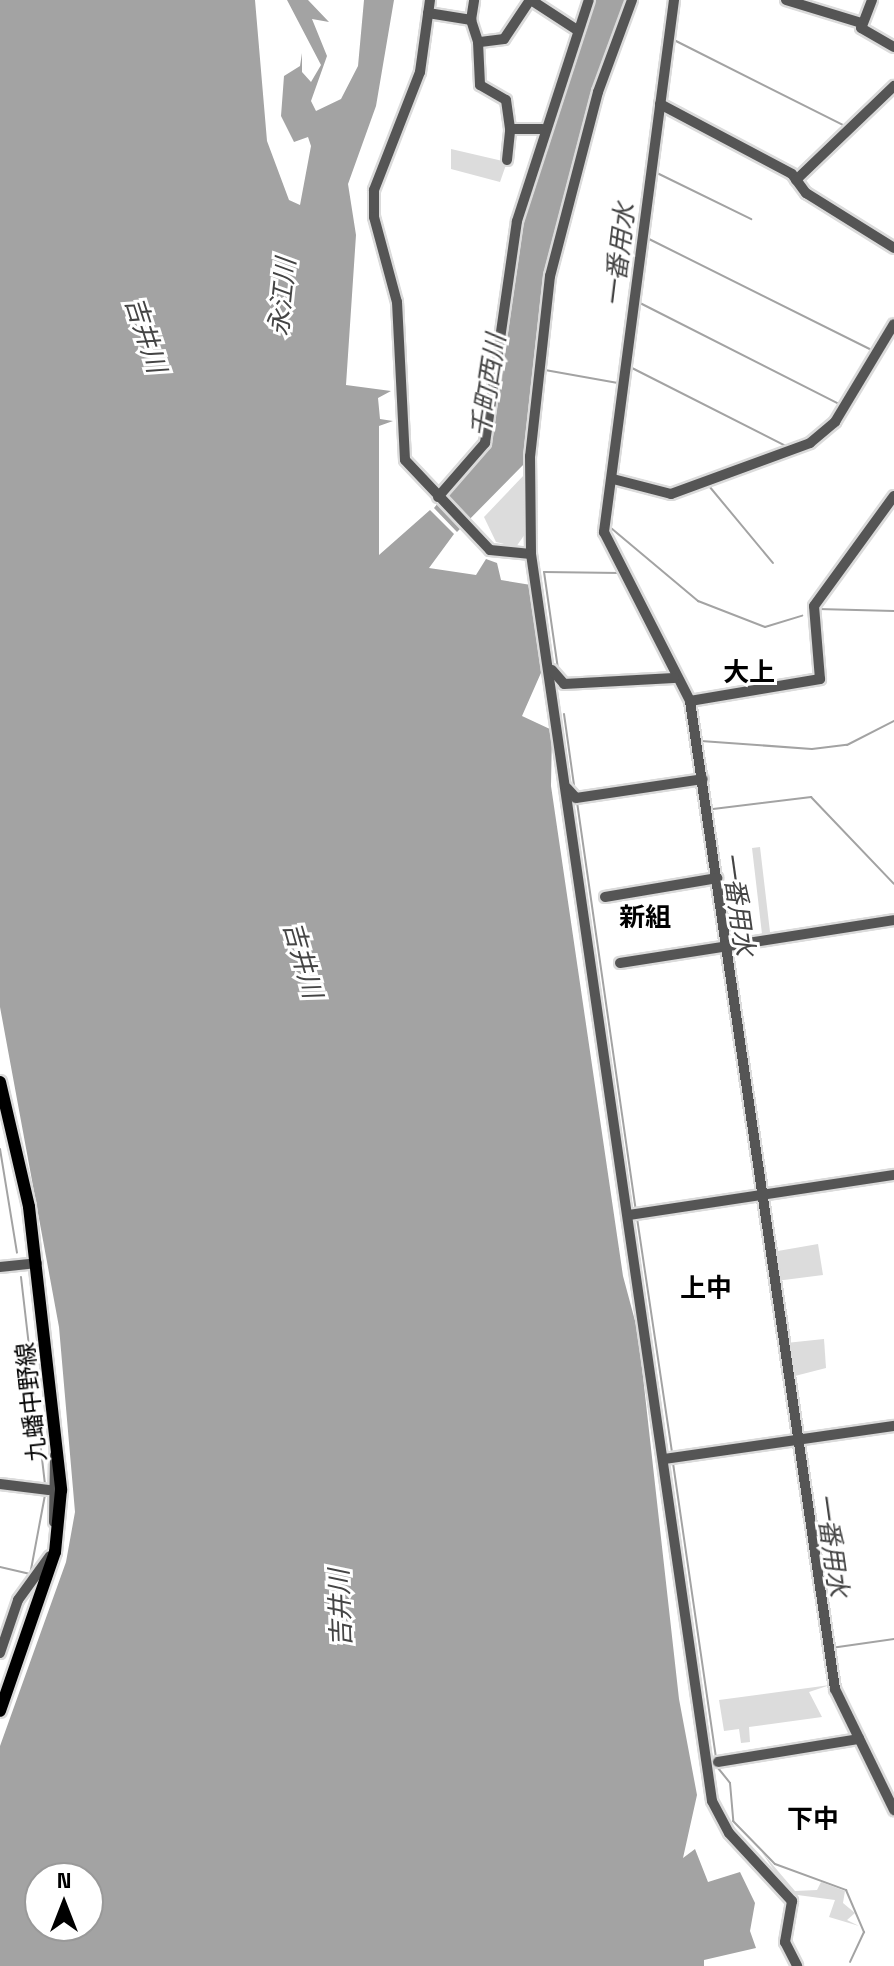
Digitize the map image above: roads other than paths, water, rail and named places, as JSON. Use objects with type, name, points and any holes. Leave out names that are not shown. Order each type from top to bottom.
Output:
[{"type":"main road","name":"九蟠中野線","points":[[0,1082],[37,1263],[60,1442],[55,1552],[0,1711]]},
{"type":"street","points":[[430,0],[420,72],[374,190],[374,217],[397,302],[405,460],[490,550],[531,554]]},
{"type":"street","points":[[474,0],[471,20],[478,42],[480,85],[506,100],[510,129],[507,160]]},
{"type":"street","points":[[478,42],[504,39],[531,0],[577,30]]},
{"type":"street","points":[[438,497],[485,443],[510,253],[542,129],[589,0]]},
{"type":"street","points":[[632,0],[592,112],[552,265],[530,456],[531,554],[634,1214],[669,1459],[712,1801],[729,1833],[792,1901],[785,1942],[797,1966]]},
{"type":"street","points":[[674,0],[605,538],[674,678],[688,699],[835,1689],[894,1810]]},
{"type":"street","points":[[786,0],[861,24],[894,47]]},
{"type":"street","points":[[861,24],[872,0]]},
{"type":"street","points":[[428,13],[471,20]]},
{"type":"street","points":[[796,180],[894,86]]},
{"type":"street","points":[[660,104],[796,180],[894,248]]},
{"type":"street","points":[[510,129],[542,129]]},
{"type":"street","points":[[612,482],[671,494],[810,443],[835,422],[894,324]]},
{"type":"street","points":[[688,699],[820,679],[814,606],[894,496]]},
{"type":"street","points":[[551,669],[564,684],[674,678]]},
{"type":"street","points":[[566,786],[576,798],[701,780]]},
{"type":"street","points":[[605,897],[715,878]]},
{"type":"street","points":[[620,963],[894,920]]},
{"type":"street","points":[[634,1214],[894,1175]]},
{"type":"street","points":[[0,1267],[37,1263]]},
{"type":"street","points":[[669,1459],[894,1426]]},
{"type":"street","points":[[58,1533],[49,1490],[60,1442]]},
{"type":"street","points":[[0,1484],[49,1490]]},
{"type":"street","points":[[0,1653],[18,1600],[55,1552]]},
{"type":"street","points":[[718,1762],[857,1739]]},
{"type":"water","points":[[0,0],[255,0],[267,141],[289,200],[300,205],[311,146],[308,137],[294,142],[281,116],[284,76],[300,66],[302,53],[302,72],[311,82],[321,65],[287,0],[308,0],[329,22],[312,19],[327,56],[311,101],[316,111],[341,99],[358,66],[364,0],[394,0],[376,106],[348,184],[356,235],[346,385],[391,391],[378,398],[380,419],[393,421],[379,426],[379,555],[430,510],[454,534],[429,568],[476,575],[486,559],[497,563],[501,580],[531,585],[544,666],[522,716],[552,730],[551,786],[623,1276],[638,1332],[679,1699],[697,1795],[683,1858],[695,1849],[708,1882],[740,1872],[755,1903],[750,1931],[756,1948],[704,1960],[704,1966],[0,1966],[0,1746],[66,1562],[75,1512],[59,1327],[0,1007]]},
{"type":"water","points":[[596,0],[629,0],[591,103],[545,278],[525,463],[457,532],[434,508],[488,442],[527,200]]},
{"type":"waterway","points":[[672,39],[845,126]]},
{"type":"waterway","points":[[657,173],[751,219]]},
{"type":"waterway","name":"一番用水","points":[[649,239],[874,351]]},
{"type":"waterway","name":"一番用水","points":[[640,303],[839,404]]},
{"type":"waterway","points":[[632,368],[788,447]]},
{"type":"waterway","points":[[545,370],[618,383]]},
{"type":"waterway","points":[[709,486],[773,563]]},
{"type":"waterway","points":[[645,493],[662,497]]},
{"type":"waterway","points":[[613,499],[611,528],[698,601],[765,627],[802,616]]},
{"type":"waterway","points":[[558,669],[544,572],[620,573]]},
{"type":"waterway","points":[[818,609],[894,611]]},
{"type":"waterway","points":[[564,714],[575,792]]},
{"type":"waterway","points":[[701,741],[812,749],[847,745],[894,721]]},
{"type":"waterway","points":[[713,809],[811,797],[894,884]]},
{"type":"waterway","points":[[577,802],[636,1211]]},
{"type":"waterway","points":[[0,1149],[17,1253]]},
{"type":"waterway","points":[[637,1218],[672,1453]]},
{"type":"waterway","points":[[21,1277],[45,1485]]},
{"type":"waterway","points":[[673,1463],[716,1757]]},
{"type":"waterway","points":[[30,1575],[45,1495]]},
{"type":"waterway","points":[[0,1567],[30,1574]]},
{"type":"waterway","points":[[831,1648],[894,1639]]},
{"type":"waterway","points":[[718,1768],[730,1783],[733,1821],[775,1864],[846,1890],[864,1932],[850,1962]]},
{"type":"district","name":"大上","points":[[749,673]]},
{"type":"district","name":"新組","points":[[645,918]]},
{"type":"district","name":"上中","points":[[706,1289]]},
{"type":"district","name":"下中","points":[[813,1820]]},
{"type":"water label","name":"永江川","points":[[283,297]]},
{"type":"water label","name":"吉井川","points":[[145,335]]},
{"type":"water label","name":"千町西川","points":[[489,386]]},
{"type":"water label","name":"吉井川","points":[[302,960]]},
{"type":"water label","name":"吉井川","points":[[341,1608]]}]
